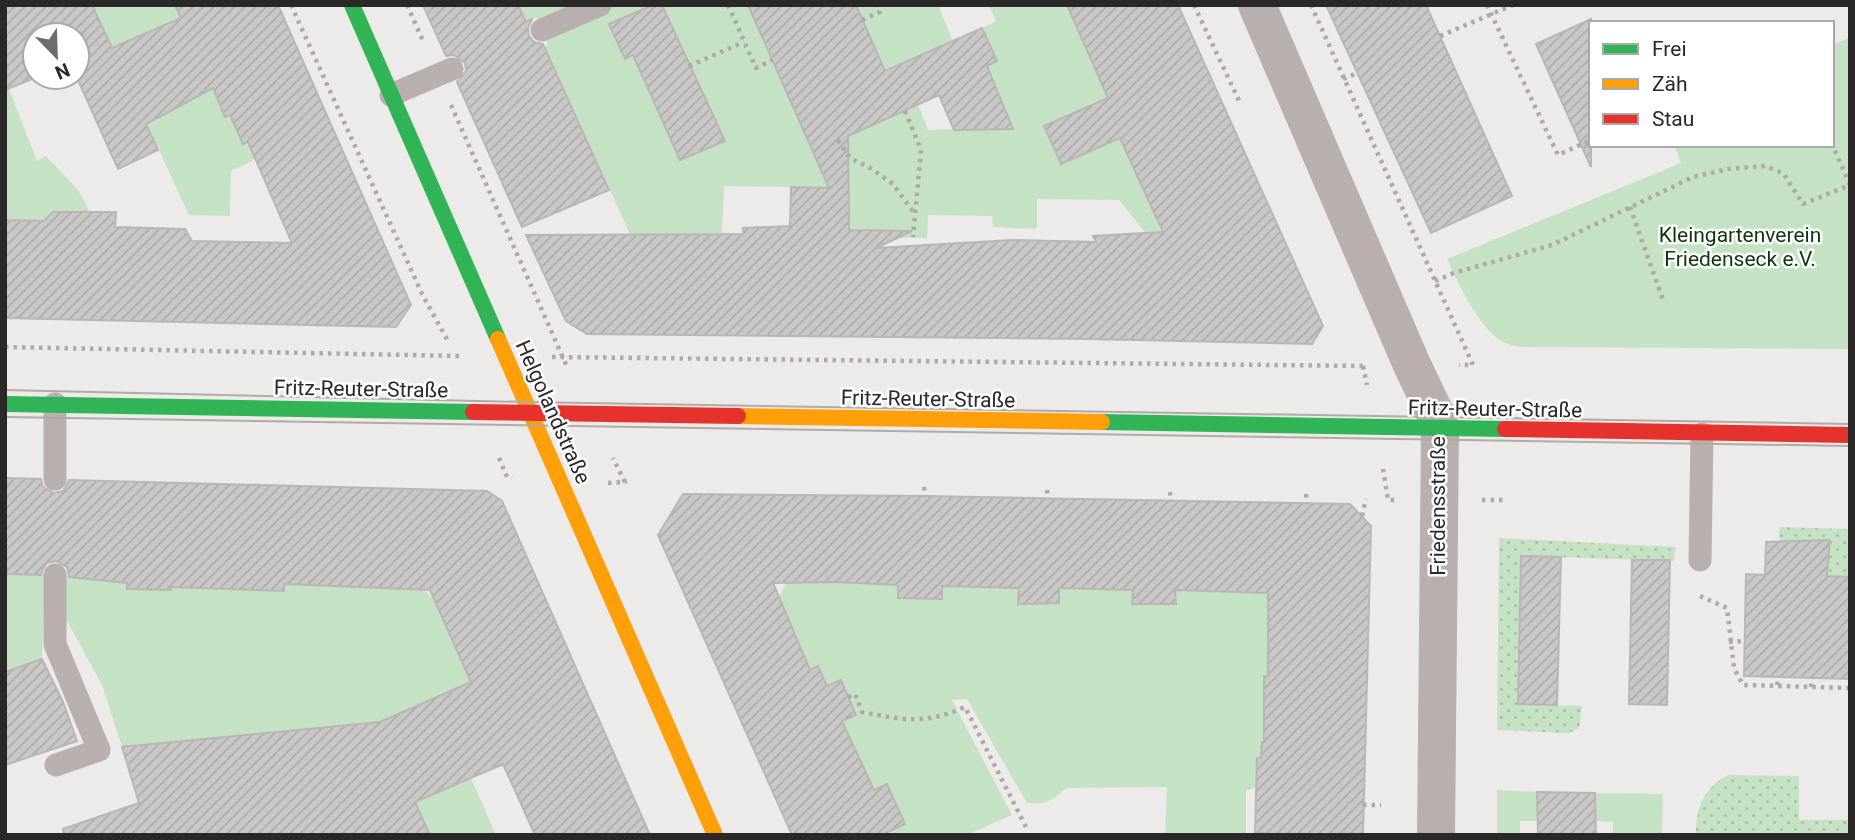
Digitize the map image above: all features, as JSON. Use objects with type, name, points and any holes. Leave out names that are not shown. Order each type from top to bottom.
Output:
[{"type":"main road","name":"Helgolandstraße","points":[[352,5],[715,835]]},
{"type":"main road","name":"Fritz-Reuter-Straße","points":[[5,404],[1850,435]]},
{"type":"street","name":"Friedensstraße","points":[[1257,5],[1440,429],[1436,835]]},
{"type":"lane","points":[[542,30],[600,5]]},
{"type":"lane","points":[[391,95],[445,72]]},
{"type":"lane","points":[[55,404],[55,480]]},
{"type":"lane","points":[[1700,560],[1702,434]]},
{"type":"lane","points":[[55,575],[55,644],[99,750],[55,765]]},
{"type":"path","points":[[291,5],[423,296],[457,356],[507,477]]},
{"type":"path","points":[[407,5],[445,72],[561,357]]},
{"type":"path","points":[[728,5],[756,68],[772,60]]},
{"type":"path","points":[[862,20],[880,12],[877,5]]},
{"type":"path","points":[[1194,5],[1241,105]]},
{"type":"path","points":[[1311,5],[1473,365]]},
{"type":"path","points":[[1487,5],[1558,155],[1589,141]]},
{"type":"path","points":[[1440,36],[1513,5]]},
{"type":"path","points":[[689,66],[744,42]]},
{"type":"path","points":[[905,111],[920,150],[913,237]]},
{"type":"path","points":[[838,140],[850,158],[893,184],[915,214]]},
{"type":"path","points":[[1435,281],[1454,273],[1552,246],[1693,177],[1728,169],[1765,166],[1783,173],[1803,204],[1850,185],[1833,147]]},
{"type":"path","points":[[1630,207],[1663,300]]},
{"type":"path","points":[[5,348],[1363,366]]},
{"type":"path","points":[[610,452],[625,482]]},
{"type":"path","points":[[924,488],[926,496]]},
{"type":"path","points":[[1047,490],[1048,498]]},
{"type":"path","points":[[1170,492],[1171,501]]},
{"type":"path","points":[[1306,494],[1307,503]]},
{"type":"path","points":[[1362,516],[1366,499]]},
{"type":"path","points":[[1700,596],[1727,608],[1734,668],[1743,685],[1850,688]]},
{"type":"path","points":[[1729,642],[1745,641]]},
{"type":"path","points":[[1777,685],[1779,677]]},
{"type":"path","points":[[1811,687],[1812,677]]},
{"type":"path","points":[[848,697],[855,694],[862,712],[910,721],[944,716],[965,708],[1026,827]]},
{"type":"path","points":[[1363,805],[1381,805]]},
{"type":"green space","points":[[92,5],[175,5],[205,92],[212,88],[225,116],[230,115],[243,143],[248,142],[256,159],[231,171],[230,216],[189,215]]},
{"type":"green space","points":[[518,5],[653,5],[609,24],[626,59],[633,55],[662,5],[748,5],[814,151],[918,105],[928,130],[1013,128],[987,66],[997,61],[983,28],[996,21],[989,5],[1067,5],[1108,98],[1044,126],[1061,164],[1127,135],[1130,161],[1135,171],[1148,188],[1177,212],[1148,254],[1144,231],[1119,200],[1037,199],[1037,229],[993,227],[992,216],[928,215],[927,238],[849,237],[848,188],[724,186],[722,233],[630,234],[563,87],[538,49],[548,44],[536,17],[526,22]]},
{"type":"green space","points":[[856,5],[938,5],[953,41],[884,70]]},
{"type":"green space","name":"Kleingartenverein Friedenseck e.V.","points":[[1850,37],[1850,349],[1521,347],[1507,344],[1487,328],[1464,293],[1447,259],[1681,163],[1675,147],[1834,147],[1834,44]]},
{"type":"green space","points":[[9,89],[37,161],[46,156],[68,179],[86,203],[91,222],[78,222],[71,212],[54,212],[44,221],[5,220],[5,91]]},
{"type":"green space","points":[[1779,527],[1850,529],[1850,576],[1781,575]]},
{"type":"green space","points":[[1499,538],[1676,547],[1674,561],[1522,556],[1518,704],[1582,706],[1579,728],[1569,733],[1497,730]]},
{"type":"green space","points":[[5,574],[45,575],[42,659],[5,672]]},
{"type":"green space","points":[[62,576],[128,578],[171,590],[171,579],[284,591],[284,579],[422,589],[434,599],[509,764],[471,778],[436,697],[380,722],[122,747],[102,685],[62,612]]},
{"type":"green space","points":[[869,581],[898,584],[898,598],[942,599],[942,586],[1019,587],[1018,604],[1059,603],[1059,588],[1133,590],[1132,604],[1175,604],[1175,590],[1228,592],[1264,583],[1278,596],[1268,608],[1268,676],[1264,676],[1268,741],[1262,742],[1261,758],[1257,758],[1256,787],[1246,791],[1246,835],[1165,835],[1167,787],[1066,788],[1049,801],[1027,803],[967,699],[952,700],[1012,815],[967,835],[893,835],[889,827],[904,821],[887,785],[874,790],[842,721],[856,715],[841,681],[827,686],[818,666],[810,670],[779,597],[787,582]]},
{"type":"green space","points":[[1728,775],[1799,776],[1799,820],[1850,820],[1850,835],[1696,835],[1697,816],[1703,800],[1712,786]]},
{"type":"green space","points":[[471,778],[496,835],[430,835],[415,802]]},
{"type":"green space","points":[[1497,790],[1537,792],[1538,821],[1520,821],[1520,835],[1497,835]]},
{"type":"green space","points":[[1595,793],[1663,794],[1662,835],[1613,835],[1613,822],[1596,821]]},
{"type":"building","points":[[5,5],[92,5],[112,48],[181,18],[175,5],[278,5],[411,305],[396,327],[5,318],[5,220],[44,221],[53,212],[116,212],[115,227],[185,229],[192,241],[292,243],[248,142],[243,144],[230,115],[225,117],[213,88],[146,124],[158,150],[118,169],[83,91],[91,91],[91,21],[21,21],[21,84],[5,90]]},
{"type":"building","points":[[423,5],[518,5],[526,22],[532,19],[528,28],[529,36],[534,42],[543,44],[609,190],[522,227],[457,82],[466,71],[465,63],[454,55],[446,56]]},
{"type":"building","points":[[653,5],[662,5],[725,141],[680,160],[633,55],[625,59],[609,24]]},
{"type":"building","points":[[748,5],[856,5],[885,71],[982,28],[997,61],[987,66],[1013,129],[954,130],[939,95],[848,136],[849,230],[912,231],[876,248],[1012,240],[1096,242],[1093,236],[1163,232],[1120,138],[1061,164],[1044,126],[1108,98],[1067,5],[1178,5],[1323,326],[1312,344],[587,334],[566,321],[526,235],[743,234],[743,228],[790,226],[791,187],[829,188]]},
{"type":"building","points":[[1326,5],[1426,5],[1512,196],[1431,233]]},
{"type":"building","points":[[1591,19],[1591,167],[1536,44]]},
{"type":"building","points":[[5,478],[41,479],[43,487],[54,493],[63,491],[69,480],[487,491],[502,501],[650,835],[535,835],[503,764],[415,802],[430,835],[64,835],[63,829],[139,803],[122,747],[380,722],[471,682],[430,590],[284,584],[284,591],[171,587],[171,590],[127,589],[127,583],[69,577],[67,567],[56,561],[47,563],[41,575],[5,574]]},
{"type":"building","points":[[683,494],[1350,504],[1371,526],[1363,835],[1282,835],[1255,832],[1257,758],[1261,758],[1264,742],[1264,676],[1268,676],[1268,593],[1175,590],[1176,604],[1132,604],[1133,590],[1059,588],[1059,603],[1018,604],[1019,588],[942,586],[942,599],[898,598],[898,585],[836,582],[773,583],[810,670],[818,666],[827,686],[841,680],[856,715],[842,721],[874,790],[887,784],[905,824],[882,835],[792,835],[658,535]]},
{"type":"building","points":[[1830,540],[1827,576],[1850,577],[1850,679],[1744,676],[1746,574],[1765,575],[1766,542]]},
{"type":"building","points":[[1521,556],[1561,557],[1557,705],[1518,704]]},
{"type":"building","points":[[1632,560],[1670,560],[1667,705],[1629,704]]},
{"type":"building","points":[[42,659],[63,702],[77,741],[5,765],[5,672]]},
{"type":"building","points":[[1537,792],[1595,793],[1596,835],[1538,835]]},
{"type":"tram line","points":[[5,390],[526,402],[1850,424]]},
{"type":"tram line","points":[[5,417],[1850,446]]},
{"type":"traffic: fast","points":[[352,5],[498,339]]},
{"type":"traffic: fast","points":[[5,404],[473,412]]},
{"type":"traffic: fast","points":[[1102,422],[1505,429]]},
{"type":"traffic: slow","points":[[498,339],[715,835]]},
{"type":"traffic: slow","points":[[738,416],[1102,422]]},
{"type":"traffic: jam","points":[[473,412],[738,416]]},
{"type":"traffic: jam","points":[[1505,429],[1850,435]]}]
